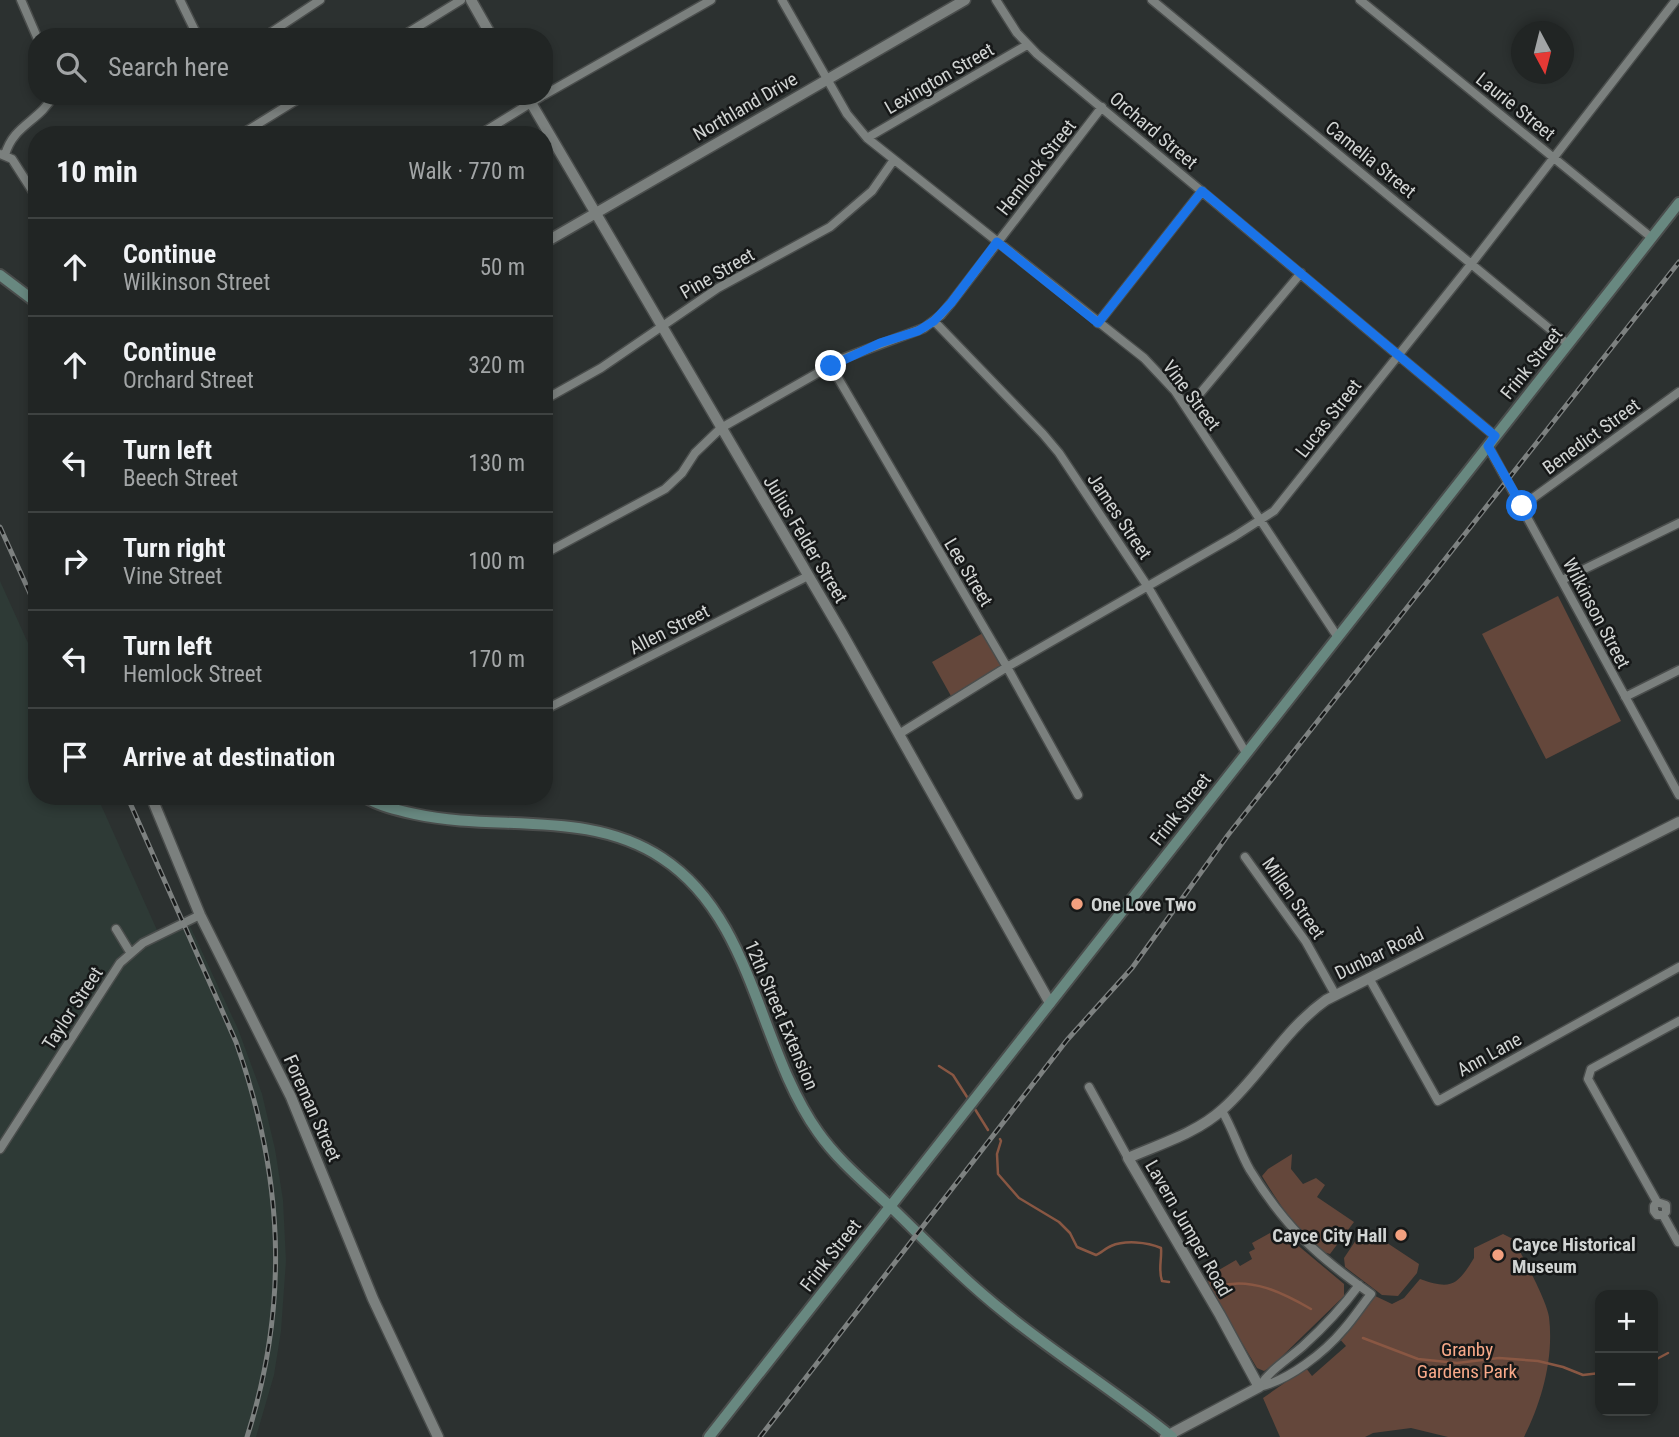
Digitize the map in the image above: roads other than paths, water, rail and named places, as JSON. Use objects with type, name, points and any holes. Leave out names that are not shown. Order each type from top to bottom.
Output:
[{"type":"main road","name":"Frink Street","points":[[709,1437],[1679,203]]},
{"type":"main road","points":[[0,275],[28,296]]},
{"type":"main road","name":"12th Street Extension","points":[[384,805],[434,818],[584,828],[617,836],[642,846],[672,865],[696,890],[727,931],[791,1087],[817,1132],[840,1159],[979,1292],[1169,1436]]},
{"type":"street","points":[[21,0],[33,28]]},
{"type":"street","points":[[180,0],[194,28]]},
{"type":"street","points":[[278,28],[320,0]]},
{"type":"street","points":[[416,28],[461,0]]},
{"type":"street","points":[[471,0],[487,28]]},
{"type":"street","points":[[553,90],[710,0]]},
{"type":"street","name":"Vine Street","points":[[782,0],[847,114],[867,138],[1144,358],[1175,391],[1337,636]]},
{"type":"street","name":"Northland Drive","points":[[553,238],[965,0]]},
{"type":"street","name":"Orchard Street","points":[[996,0],[1027,45],[1495,436]]},
{"type":"street","name":"Camelia Street","points":[[1152,0],[1569,344]]},
{"type":"street","name":"Laurie Street","points":[[1360,0],[1652,237]]},
{"type":"street","name":"Lucas Street","points":[[899,734],[1007,667],[1260,521],[1280,505],[1677,0]]},
{"type":"street","name":"Lexington Street","points":[[867,138],[1027,45]]},
{"type":"street","points":[[28,184],[17,166],[2,155],[12,136],[46,105]]},
{"type":"street","points":[[255,126],[288,105]]},
{"type":"street","points":[[492,126],[522,105]]},
{"type":"street","name":"Julius Felder Street","points":[[532,105],[544,126]]},
{"type":"street","name":"Hemlock Street","points":[[553,549],[664,489],[682,473],[695,453],[721,428],[831,366],[880,343],[918,331],[934,321],[951,303],[1102,107]]},
{"type":"street","name":"Julius Felder Street","points":[[553,141],[808,576],[1050,1003]]},
{"type":"street","name":"Pine Street","points":[[553,395],[601,368],[718,288],[830,227],[861,203],[893,160]]},
{"type":"street","points":[[1098,323],[1202,191]]},
{"type":"street","points":[[1187,409],[1301,274]]},
{"type":"street","name":"James Street","points":[[934,321],[1059,453],[1148,587],[1246,753]]},
{"type":"street","name":"Lee Street","points":[[831,366],[1007,667],[1078,795]]},
{"type":"street","name":"Benedict Street","points":[[1522,506],[1679,392]]},
{"type":"street","name":"Wilkinson Street","points":[[1488,446],[1679,794]]},
{"type":"street","points":[[1562,580],[1679,523]]},
{"type":"street","name":"Allen Street","points":[[553,705],[808,576]]},
{"type":"street","points":[[1625,697],[1679,670]]},
{"type":"street","name":"Foreman Street","points":[[155,805],[200,915],[291,1097],[373,1299],[438,1437]]},
{"type":"street","name":"Dunbar Road","points":[[1128,1158],[1193,1130],[1222,1111],[1245,1088],[1291,1030],[1335,994],[1679,821]]},
{"type":"street","name":"Millen Street","points":[[1245,857],[1306,942],[1335,994]]},
{"type":"street","name":"Taylor Street","points":[[0,1149],[116,969],[130,953],[156,935],[200,915]]},
{"type":"street","points":[[116,929],[130,953]]},
{"type":"street","name":"Ann Lane","points":[[1369,978],[1438,1101],[1679,967]]},
{"type":"street","points":[[1678,1242],[1664,1215],[1654,1212],[1657,1202],[1588,1079],[1591,1069],[1679,1021]]},
{"type":"street","name":"Lavern Jumper Road","points":[[1089,1087],[1259,1387]]},
{"type":"street","points":[[1169,1436],[1259,1387],[1274,1384],[1321,1350],[1343,1329],[1371,1294],[1319,1255],[1283,1217],[1249,1168],[1222,1111]]},
{"type":"street","points":[[1259,1387],[1269,1373],[1333,1319],[1359,1285]]},
{"type":"waterway","points":[[939,1066],[953,1075],[969,1100]]},
{"type":"waterway","points":[[973,1106],[988,1130]]},
{"type":"waterway","points":[[1000,1139],[997,1154],[998,1174],[1019,1198],[1059,1222],[1070,1233],[1077,1247],[1096,1255],[1111,1246],[1129,1242],[1161,1248],[1161,1277],[1162,1281],[1169,1282]]},
{"type":"waterway","points":[[1219,1286],[1255,1285],[1278,1292],[1311,1309]]},
{"type":"waterway","points":[[1363,1338],[1418,1359],[1457,1363],[1499,1358],[1538,1361],[1583,1375],[1595,1374]]},
{"type":"waterway","points":[[1658,1358],[1668,1353]]},
{"type":"railway","points":[[760,1437],[1067,1040],[1132,968],[1228,835],[1679,262]]},
{"type":"railway","points":[[0,527],[28,589]]},
{"type":"railway","points":[[131,805],[236,1042],[264,1141],[275,1239],[275,1288],[261,1387],[247,1437]]},
{"type":"place","name":"One Love Two","points":[[1077,904]]},
{"type":"place","name":"Cayce City Hall","points":[[1401,1235]]},
{"type":"place","name":"Cayce Historical Museum","points":[[1498,1255]]},
{"type":"park label","name":"Granby Gardens Park","points":[[1467,1360]]}]
